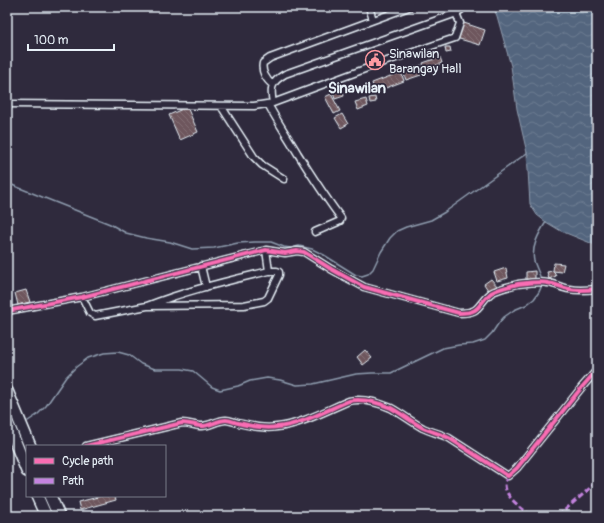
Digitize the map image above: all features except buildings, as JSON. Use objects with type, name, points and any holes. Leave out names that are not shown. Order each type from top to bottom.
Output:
[{"type":"highway","points":[[7,390],[30,445]]},
{"type":"highway","points":[[7,422],[26,470]]},
{"type":"highway","points":[[37,497],[46,516]]},
{"type":"highway","points":[[50,497],[58,516]]},
{"type":"street","points":[[369,7],[373,20]]},
{"type":"street","points":[[272,85],[267,80],[262,69],[262,65],[270,58],[409,7]]},
{"type":"street","points":[[7,104],[254,106],[270,103],[455,38],[460,22],[451,7]]},
{"type":"street","points":[[315,232],[340,221],[340,218],[317,185],[281,127],[270,103],[272,85],[285,74],[455,13],[463,7]]},
{"type":"street","points":[[221,106],[254,157],[262,165],[284,179]]},
{"type":"street","points":[[266,250],[269,271]]},
{"type":"street","points":[[7,312],[82,297],[266,250],[304,252],[364,287],[459,313],[473,312],[488,296],[494,292],[516,285],[538,282],[548,283],[570,290],[597,289]]},
{"type":"street","points":[[201,266],[206,287]]},
{"type":"street","points":[[82,297],[92,316],[148,306],[244,305],[264,301],[268,298],[279,272],[269,271],[206,287],[166,298],[148,306]]},
{"type":"street","points":[[90,445],[182,423],[200,426],[227,420],[255,426],[282,426],[306,419],[328,409],[354,400],[369,401],[392,409],[424,428],[449,438],[508,476],[517,468],[597,370]]},
{"type":"water","points":[[493,7],[597,7],[597,244],[593,244],[561,231],[537,215],[530,204],[527,153],[517,109],[511,66]]},
{"type":"waterway","points":[[7,183],[110,224],[126,233],[170,242],[192,249],[214,248],[238,243],[255,242],[271,242],[291,248],[299,246],[312,249],[356,275],[362,276],[368,274],[373,269],[381,252],[390,238],[397,231],[431,220],[445,212],[527,153]]},
{"type":"waterway","points":[[541,279],[533,256],[538,235],[546,222]]},
{"type":"waterway","points":[[28,421],[46,406],[66,377],[76,367],[88,358],[104,353],[118,352],[129,355],[141,364],[155,369],[182,369],[193,371],[212,387],[220,390],[238,386],[250,381],[267,378],[297,385],[313,384],[356,374],[391,373],[443,348],[473,344],[485,340],[504,317],[534,299],[542,285]]},
{"type":"marked path","points":[[508,476],[505,482],[505,488],[511,499],[531,516]]},
{"type":"marked path","points":[[558,516],[597,482]]},
{"type":"cycle path","points":[[7,311],[82,297],[266,250],[285,253],[297,251],[304,252],[364,287],[459,313],[472,312],[478,308],[491,293],[518,284],[541,282],[572,290],[597,289]]},
{"type":"cycle path","points":[[90,445],[182,423],[203,426],[219,421],[229,420],[262,427],[272,428],[286,426],[313,417],[349,401],[359,400],[376,403],[391,408],[423,428],[449,438],[508,476],[517,468],[597,370]]},
{"type":"place","name":"Sinawilan Barangay Hall","points":[[375,60]]},
{"type":"district","name":"Sinawilan","points":[[357,88]]}]
